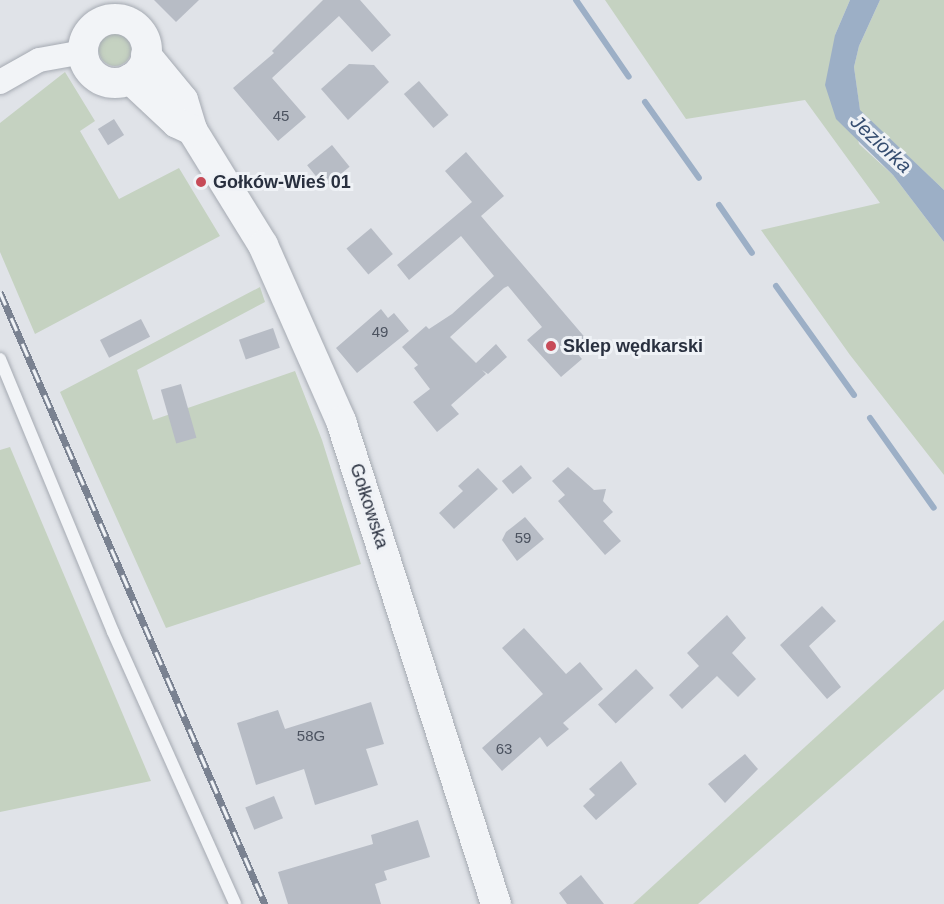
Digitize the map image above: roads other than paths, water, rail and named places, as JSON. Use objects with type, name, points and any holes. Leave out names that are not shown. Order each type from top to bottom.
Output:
[{"type":"street","points":[[109,11],[141,33],[146,55],[144,64],[130,80],[119,83],[99,79],[85,63],[83,52],[89,32],[109,11]]},
{"type":"street","points":[[0,82],[39,60],[83,52]]},
{"type":"street","name":"Gołkowska","points":[[146,55],[183,100],[192,130],[263,246],[341,421],[496,904]]},
{"type":"street","name":"Gołkowska","points":[[130,80],[177,123],[192,130]]},
{"type":"lane","points":[[0,359],[113,632],[235,904]]},
{"type":"water","name":"Jeziorka","points":[[850,0],[880,0],[859,46],[854,67],[860,110],[944,190],[944,242],[893,175],[836,119],[825,85],[835,35]]},
{"type":"waterway","points":[[576,0],[629,77]]},
{"type":"waterway","points":[[645,102],[699,178]]},
{"type":"waterway","points":[[719,205],[752,253]]},
{"type":"waterway","points":[[776,286],[854,395]]},
{"type":"waterway","points":[[870,418],[934,508]]},
{"type":"railway","points":[[0,292],[265,904]]},
{"type":"place","name":"Gołków-Wieś 01","points":[[201,182]]},
{"type":"place","name":"Sklep wędkarski","points":[[551,346]]}]
